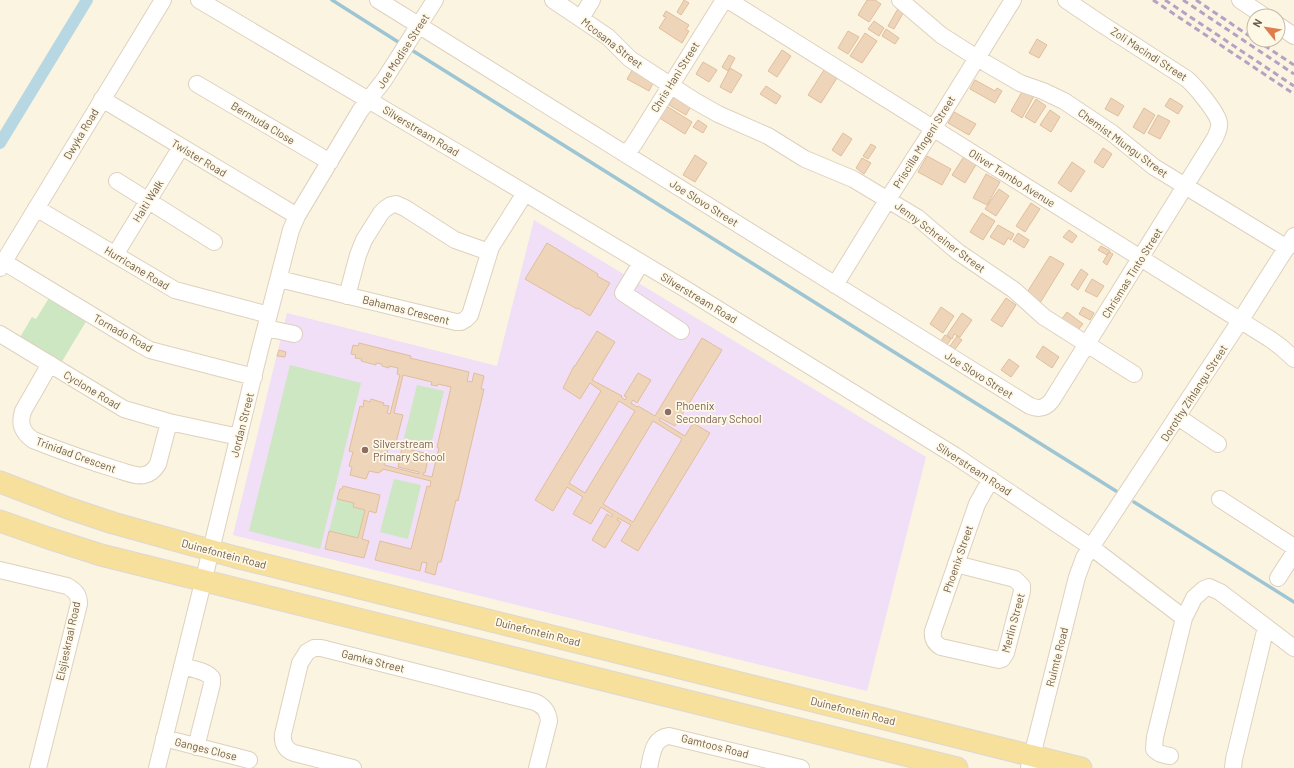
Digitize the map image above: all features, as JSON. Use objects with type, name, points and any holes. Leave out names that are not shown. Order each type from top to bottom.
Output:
[{"type":"main road","name":"Duinefontein Road","points":[[0,482],[112,523],[211,550],[1031,762],[1081,768]]},
{"type":"main road","points":[[0,521],[102,556],[204,580],[957,768]]},
{"type":"street","name":"Dwyka Road","points":[[2,265],[163,0]]},
{"type":"street","name":"Silverstream Road","points":[[200,0],[525,193],[940,446],[1091,547],[1184,618]]},
{"type":"street","name":"Joe Slovo Street","points":[[378,0],[415,32],[626,154],[1030,406]]},
{"type":"street","name":"Joe Modise Street","points":[[369,100],[378,89],[435,0]]},
{"type":"street","name":"Mcosana Street","points":[[553,0],[608,37],[630,59],[670,86]]},
{"type":"street","points":[[581,18],[592,0]]},
{"type":"street","name":"Chris Hani Street","points":[[626,154],[634,144],[724,0]]},
{"type":"street","name":"Oliver Tambo Avenue","points":[[728,0],[1141,258],[1281,347],[1294,359]]},
{"type":"street","name":"Chemist Mlungu Street","points":[[900,0],[942,36],[977,58],[1020,83],[1064,101],[1112,133],[1147,162],[1185,187],[1290,242]]},
{"type":"street","name":"Priscilla Mngeni Street","points":[[835,285],[1013,0]]},
{"type":"street","name":"Zoli Macindi Street","points":[[1066,0],[1187,78],[1194,85],[1219,121]]},
{"type":"street","points":[[1240,0],[1252,8]]},
{"type":"street","name":"Bermuda Close","points":[[197,84],[330,162]]},
{"type":"street","name":"Jenny Schreiner Street","points":[[670,86],[706,108],[761,132],[805,158],[845,175],[888,199],[929,226],[971,262],[1014,290],[1044,317],[1134,374]]},
{"type":"street","name":"Twister Road","points":[[102,99],[297,216]]},
{"type":"street","name":"Jordan Street","points":[[157,768],[290,236],[297,216],[360,111],[369,100]]},
{"type":"street","name":"Chrismas Tinto Street","points":[[1030,406],[1041,408],[1048,405],[1087,345],[1215,138],[1219,121]]},
{"type":"street","name":"Haiti Walk","points":[[115,255],[181,147]]},
{"type":"street","points":[[117,181],[214,242]]},
{"type":"street","name":"Bahamas Crescent","points":[[279,279],[461,322],[466,319],[472,310],[489,252],[525,193]]},
{"type":"street","points":[[347,296],[358,255],[364,240],[381,213],[391,205],[396,204],[405,208],[455,240],[489,252]]},
{"type":"street","name":"Hurricane Road","points":[[36,208],[175,290],[268,321],[294,334]]},
{"type":"street","name":"Dorothy Zihlangu Street","points":[[1091,547],[1178,417],[1290,242]]},
{"type":"street","points":[[641,263],[623,293],[681,331]]},
{"type":"street","name":"Tornado Road","points":[[2,265],[150,350],[254,377]]},
{"type":"street","name":"Cyclone Road","points":[[0,334],[124,408],[169,422],[239,437]]},
{"type":"street","name":"Trinidad Crescent","points":[[50,364],[23,411],[21,418],[21,426],[33,440],[137,476],[143,476],[155,469],[158,464],[169,422]]},
{"type":"street","points":[[1178,417],[1218,444]]},
{"type":"street","name":"Phoenix Street","points":[[990,479],[977,504],[933,631],[934,640],[936,644],[941,647],[996,660],[1002,659]]},
{"type":"street","points":[[1220,500],[1294,547]]},
{"type":"street","name":"Ruimte Road","points":[[1031,762],[1077,577],[1084,558],[1091,547]]},
{"type":"street","points":[[1278,578],[1294,553]]},
{"type":"street","name":"Merlin Street","points":[[956,564],[1015,579],[1022,586],[1006,653],[1002,659]]},
{"type":"street","name":"Elsjieskraal Road","points":[[0,570],[67,586],[76,592],[79,598],[79,604],[38,768]]},
{"type":"street","points":[[1170,756],[1157,752],[1154,749],[1154,745],[1184,618],[1194,598],[1204,589],[1209,587],[1220,592],[1294,648]]},
{"type":"street","points":[[1233,768],[1266,627]]},
{"type":"street","name":"Gamka Street","points":[[353,768],[290,752],[282,740],[300,662],[307,652],[314,648],[321,648],[527,700],[541,705],[546,709],[549,721],[537,768]]},
{"type":"street","points":[[182,666],[204,672],[212,678],[212,684],[196,747]]},
{"type":"street","name":"Gamtoos Road","points":[[649,768],[655,744],[664,736],[802,768]]},
{"type":"street","name":"Ganges Close","points":[[164,738],[249,760]]},
{"type":"shaded area","name":"Phoenix Secondary School","points":[[534,220],[926,457],[867,691],[233,535],[287,313],[497,366]]},
{"type":"green space","points":[[49,298],[87,320],[61,363],[19,339],[32,317],[36,319]]},
{"type":"green space","points":[[290,365],[361,383],[320,549],[249,531]]},
{"type":"green space","points":[[417,385],[444,391],[431,445],[404,438]]},
{"type":"green space","points":[[394,479],[421,485],[408,539],[380,532]]},
{"type":"green space","points":[[337,499],[354,503],[353,507],[365,510],[358,538],[329,531]]},
{"type":"building","points":[[684,0],[689,3],[681,15],[677,12]]},
{"type":"building","points":[[867,0],[875,0],[881,4],[869,22],[858,15]]},
{"type":"building","points":[[900,5],[906,8],[894,29],[888,26]]},
{"type":"building","points":[[666,11],[689,25],[686,30],[689,31],[682,43],[659,28],[666,17],[663,16]]},
{"type":"building","points":[[874,21],[884,28],[879,36],[868,29]]},
{"type":"building","points":[[886,29],[899,38],[895,44],[882,36]]},
{"type":"building","points":[[848,31],[859,37],[848,54],[838,48]]},
{"type":"building","points":[[865,33],[877,41],[862,63],[850,56]]},
{"type":"building","points":[[1037,39],[1047,45],[1039,58],[1029,53]]},
{"type":"building","points":[[782,50],[791,56],[777,77],[768,71]]},
{"type":"building","points":[[729,55],[735,58],[728,71],[722,67]]},
{"type":"building","points":[[703,62],[717,70],[709,82],[696,74]]},
{"type":"building","points":[[730,68],[742,75],[731,93],[720,87]]},
{"type":"building","points":[[633,69],[654,81],[649,91],[627,79]]},
{"type":"building","points":[[824,70],[837,78],[821,103],[808,95]]},
{"type":"building","points":[[975,80],[995,91],[997,88],[1002,91],[995,103],[970,89]]},
{"type":"building","points":[[766,86],[781,96],[776,104],[760,94]]},
{"type":"building","points":[[1023,90],[1034,96],[1022,118],[1011,111]]},
{"type":"building","points":[[675,94],[692,104],[686,115],[669,105]]},
{"type":"building","points":[[1111,98],[1124,106],[1118,116],[1105,109]]},
{"type":"building","points":[[1170,98],[1183,106],[1178,114],[1165,106]]},
{"type":"building","points":[[1036,99],[1046,106],[1035,123],[1025,117]]},
{"type":"building","points":[[665,105],[692,122],[685,134],[658,117]]},
{"type":"building","points":[[1144,108],[1155,115],[1144,134],[1133,127]]},
{"type":"building","points":[[1050,110],[1060,117],[1051,132],[1040,125]]},
{"type":"building","points":[[954,112],[976,124],[969,135],[948,123]]},
{"type":"building","points":[[1158,115],[1170,121],[1160,139],[1148,133]]},
{"type":"building","points":[[698,120],[707,126],[703,133],[693,127]]},
{"type":"building","points":[[843,133],[852,139],[841,156],[832,150]]},
{"type":"building","points":[[871,144],[876,147],[868,159],[863,156]]},
{"type":"building","points":[[1103,148],[1112,154],[1103,168],[1094,162]]},
{"type":"building","points":[[695,155],[707,163],[695,182],[683,175]]},
{"type":"building","points":[[965,155],[977,163],[965,183],[952,175]]},
{"type":"building","points":[[927,156],[951,169],[942,185],[918,172]]},
{"type":"building","points":[[862,158],[871,163],[864,174],[856,168]]},
{"type":"building","points":[[1072,162],[1085,171],[1071,192],[1058,183]]},
{"type":"building","points":[[986,174],[1000,182],[987,205],[973,198]]},
{"type":"building","points":[[999,189],[1009,196],[996,216],[985,209]]},
{"type":"building","points":[[1031,203],[1040,209],[1025,232],[1016,226]]},
{"type":"building","points":[[982,213],[995,221],[983,240],[970,232]]},
{"type":"building","points":[[998,225],[1014,234],[1011,240],[1008,238],[1004,245],[990,237]]},
{"type":"building","points":[[1069,230],[1077,236],[1072,243],[1063,237]]},
{"type":"building","points":[[1018,233],[1029,240],[1024,248],[1013,241]]},
{"type":"building","points":[[547,243],[610,283],[590,316],[525,279]]},
{"type":"building","points":[[1101,246],[1110,251],[1107,255],[1098,250]]},
{"type":"building","points":[[1109,252],[1113,254],[1107,265],[1103,262]]},
{"type":"building","points":[[1050,256],[1064,264],[1040,303],[1026,294]]},
{"type":"building","points":[[1081,269],[1088,274],[1078,290],[1071,285]]},
{"type":"building","points":[[1092,279],[1104,286],[1097,297],[1085,291]]},
{"type":"building","points":[[1006,298],[1016,305],[1002,327],[991,320]]},
{"type":"building","points":[[941,307],[954,316],[943,333],[930,324]]},
{"type":"building","points":[[1083,307],[1094,313],[1090,320],[1079,314]]},
{"type":"building","points":[[1067,312],[1083,324],[1077,331],[1061,320]]},
{"type":"building","points":[[962,313],[972,320],[960,337],[954,334],[952,339],[947,335]]},
{"type":"building","points":[[597,331],[615,342],[592,380],[622,396],[621,397],[625,400],[627,397],[624,396],[638,373],[651,380],[637,403],[633,400],[631,403],[655,416],[702,338],[722,350],[675,426],[660,418],[659,420],[685,436],[693,423],[710,433],[638,551],[621,541],[631,525],[618,518],[617,520],[621,522],[605,548],[592,540],[607,514],[612,517],[613,515],[601,507],[591,524],[573,514],[583,497],[567,487],[553,511],[535,500],[601,391],[590,383],[580,399],[563,388]],"holes":[[[619,401],[635,411],[585,493],[569,483]],[[653,421],[682,439],[633,522],[603,504]]]},
{"type":"building","points":[[945,335],[951,339],[947,345],[941,341]]},
{"type":"building","points":[[957,336],[962,340],[955,349],[950,346]]},
{"type":"building","points":[[359,343],[411,356],[410,358],[469,372],[467,381],[472,382],[474,373],[484,376],[481,389],[484,389],[458,501],[456,500],[441,562],[438,562],[435,575],[425,572],[427,563],[422,562],[420,571],[375,560],[380,541],[411,549],[427,486],[430,487],[431,481],[383,469],[379,473],[369,471],[366,479],[350,475],[352,467],[349,466],[353,452],[349,451],[360,406],[363,407],[364,400],[370,402],[371,399],[384,403],[383,405],[389,406],[387,413],[390,414],[400,375],[397,374],[398,368],[389,366],[389,368],[382,366],[382,364],[376,363],[376,365],[361,361],[362,359],[355,358],[356,355],[351,354],[353,345],[358,346]],"holes":[[[403,375],[432,382],[431,385],[437,386],[438,384],[451,387],[437,447],[439,448],[432,477],[423,475],[423,473],[425,473],[429,454],[402,448],[398,467],[419,472],[419,474],[384,465],[389,445],[395,446],[403,415],[394,413]]]},
{"type":"building","points":[[1043,346],[1059,357],[1052,368],[1036,357]]},
{"type":"building","points":[[279,350],[286,352],[285,357],[277,356]]},
{"type":"building","points":[[1009,359],[1019,366],[1011,377],[1001,370]]},
{"type":"building","points":[[343,486],[380,495],[376,513],[369,511],[362,539],[369,541],[364,558],[325,549],[329,531],[358,538],[365,510],[353,507],[354,503],[337,499],[340,489],[342,489]]},
{"type":"waterway","points":[[0,143],[87,0]]},
{"type":"waterway","points":[[332,0],[403,45]]},
{"type":"waterway","points":[[410,49],[1116,491]]},
{"type":"waterway","points":[[1134,502],[1294,602]]},
{"type":"railway","points":[[1153,0],[1294,94]]},
{"type":"railway","points":[[1165,0],[1294,86]]},
{"type":"railway","points":[[1183,0],[1294,74]]},
{"type":"railway","points":[[1196,0],[1246,34]]},
{"type":"railway","points":[[1268,48],[1294,65]]},
{"type":"place","name":"Phoenix Secondary School","points":[[668,412]]},
{"type":"place","name":"Silverstream Primary School","points":[[365,450]]}]
